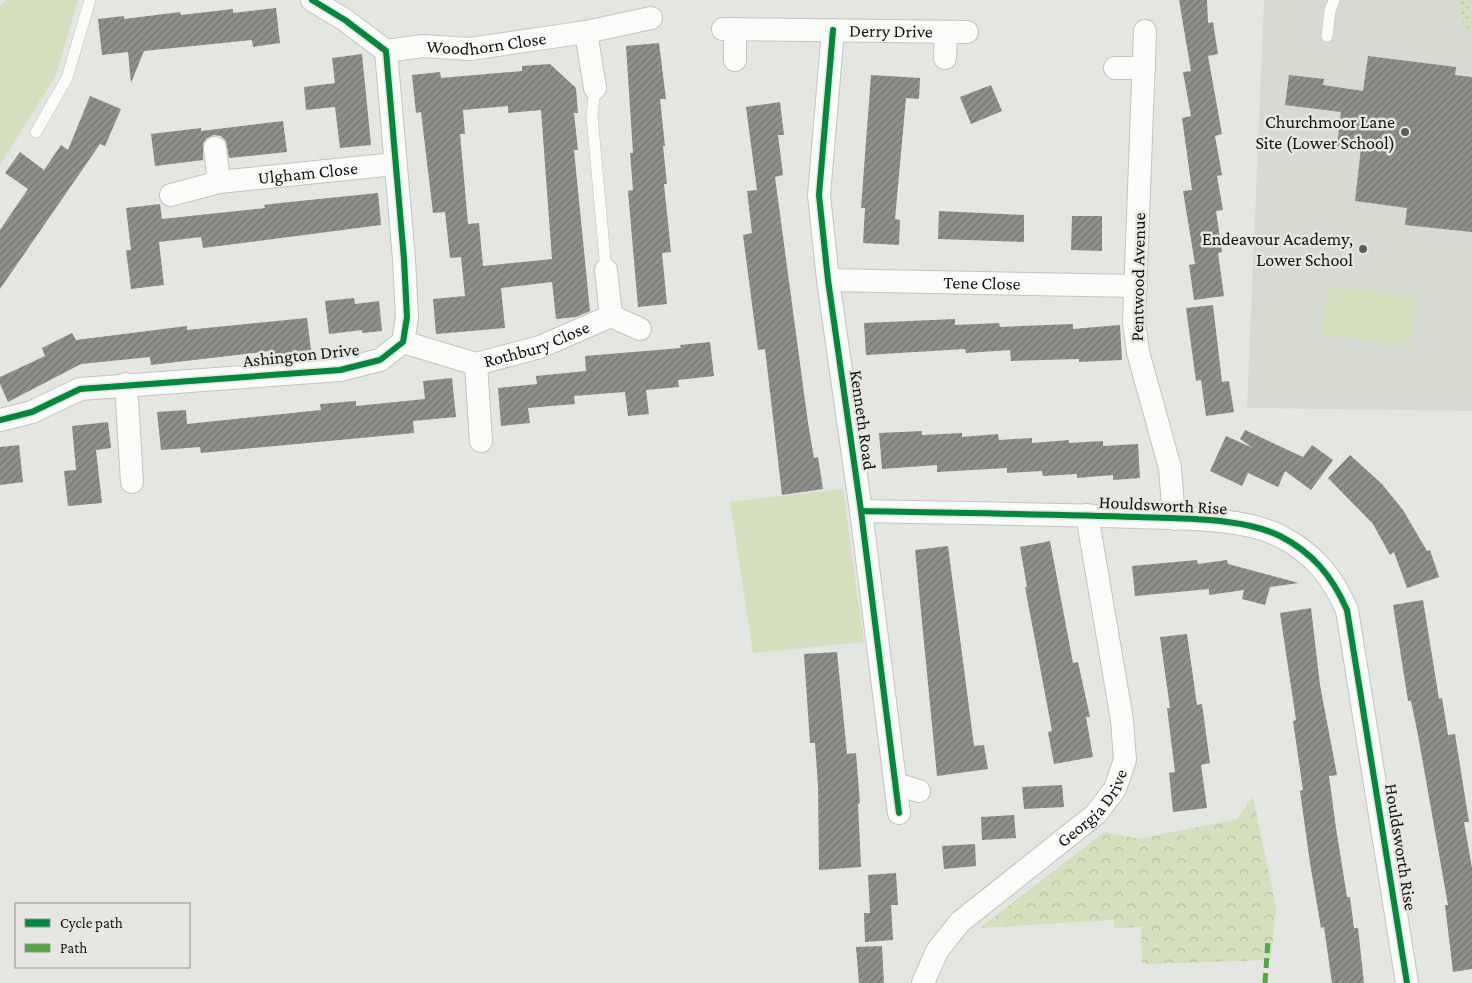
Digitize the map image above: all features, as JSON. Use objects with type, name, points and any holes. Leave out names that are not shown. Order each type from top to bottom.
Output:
[{"type":"street","points":[[312,0],[345,20],[386,51],[407,317],[403,342]]},
{"type":"street","name":"Woodhorn Close","points":[[386,51],[423,46],[470,49],[586,32],[651,18]]},
{"type":"street","name":"Derry Drive","points":[[735,60],[729,29],[956,32],[945,58]]},
{"type":"street","name":"Kenneth Road","points":[[833,30],[819,195],[828,280],[861,511],[899,813]]},
{"type":"street","name":"Pentwood Avenue","points":[[1145,31],[1134,322],[1138,352],[1170,468],[1174,518]]},
{"type":"street","points":[[586,32],[595,88]]},
{"type":"street","points":[[1115,68],[1144,68]]},
{"type":"street","points":[[215,148],[219,182]]},
{"type":"street","name":"Ulgham Close","points":[[171,195],[219,182],[395,164]]},
{"type":"street","name":"Rothbury Close","points":[[606,270],[611,316]]},
{"type":"street","name":"Tene Close","points":[[828,280],[1136,286]]},
{"type":"street","name":"Rothbury Close","points":[[403,342],[476,364],[540,347],[611,316],[640,329]]},
{"type":"street","name":"Ashington Drive","points":[[0,420],[32,412],[80,389],[126,384],[340,370],[380,360],[403,342]]},
{"type":"street","points":[[476,364],[481,441]]},
{"type":"street","points":[[126,384],[132,482]]},
{"type":"street","name":"Houldsworth Rise","points":[[861,511],[1174,518],[1248,525],[1278,535],[1302,549],[1336,584],[1347,610],[1407,983]]},
{"type":"street","name":"Georgia Drive","points":[[923,983],[937,951],[960,922],[1096,814],[1115,788],[1125,760],[1122,720],[1087,515]]},
{"type":"street","points":[[896,784],[919,791]]},
{"type":"lane","points":[[36,132],[67,78],[90,0]]},
{"type":"lane","points":[[1327,36],[1330,11],[1334,0]]},
{"type":"lane","name":"Rothbury Close","points":[[595,88],[592,116],[606,270]]},
{"type":"shaded area","name":"Endeavour Academy, Lower School","points":[[1264,0],[1472,0],[1472,411],[1247,408]]},
{"type":"green space","points":[[6,0],[78,0],[56,75],[0,165],[0,6]]},
{"type":"green space","points":[[1460,0],[1472,0],[1472,34],[1465,27],[1461,19],[1459,10]]},
{"type":"green space","points":[[1328,286],[1417,298],[1410,346],[1321,334]]},
{"type":"green space","points":[[843,489],[864,642],[753,653],[730,502]]},
{"type":"green space","points":[[1253,797],[1276,907],[1271,960],[1142,964],[1141,927],[1114,928],[1114,920],[980,928],[1104,832],[1139,839],[1237,819]]},
{"type":"building","points":[[1179,0],[1207,0],[1208,23],[1213,22],[1218,54],[1208,56],[1222,134],[1215,136],[1222,175],[1217,176],[1223,210],[1216,211],[1222,252],[1218,253],[1224,296],[1194,300],[1189,265],[1195,264],[1183,191],[1192,190],[1182,118],[1191,116],[1183,72],[1191,71]]},
{"type":"building","points":[[276,8],[280,43],[253,47],[252,40],[144,51],[131,83],[128,52],[102,55],[98,19],[124,16],[124,19],[180,12],[181,15],[233,9],[233,13]]},
{"type":"building","points":[[659,43],[666,99],[660,99],[667,184],[664,184],[671,252],[662,253],[667,304],[638,307],[628,191],[633,190],[630,153],[633,153],[626,46]]},
{"type":"building","points":[[362,54],[371,145],[340,148],[335,107],[306,110],[304,87],[335,83],[332,58]]},
{"type":"building","name":"Churchmoor Lane Site (Lower School)","points":[[1368,56],[1456,67],[1455,75],[1472,77],[1472,232],[1405,225],[1407,208],[1355,201],[1361,148],[1337,146],[1341,112],[1285,105],[1289,75],[1324,79],[1323,85],[1363,91]]},
{"type":"building","points":[[550,64],[576,88],[578,113],[574,113],[578,150],[574,150],[590,311],[576,317],[556,319],[552,282],[501,288],[505,328],[436,334],[433,299],[465,296],[461,257],[450,258],[445,212],[433,213],[421,112],[416,113],[412,75],[440,72],[441,78],[522,71],[522,66]],"holes":[[[508,106],[508,113],[541,110],[552,259],[483,266],[479,223],[468,224],[460,134],[465,134],[463,110]]]},
{"type":"building","points":[[871,75],[920,78],[919,99],[906,98],[895,219],[900,220],[899,245],[863,243],[865,208],[861,208]]},
{"type":"building","points":[[991,85],[1002,111],[971,124],[960,97]]},
{"type":"building","points":[[90,96],[121,109],[105,146],[100,144],[0,289],[0,230],[28,189],[5,173],[20,152],[44,170],[61,145],[68,150]]},
{"type":"building","points":[[780,102],[784,135],[778,135],[783,175],[775,177],[808,423],[814,458],[818,457],[823,489],[782,495],[765,349],[758,350],[743,235],[752,233],[747,191],[757,190],[746,107]]},
{"type":"building","points":[[283,121],[287,152],[229,158],[226,141],[221,136],[214,135],[207,138],[203,143],[203,160],[155,166],[151,134],[201,128],[201,131]]},
{"type":"building","points":[[378,193],[381,225],[203,248],[201,237],[159,242],[164,285],[131,289],[126,250],[131,250],[126,208],[160,204],[162,219],[265,208],[264,205],[280,203]]},
{"type":"building","points":[[939,211],[1024,215],[1024,242],[938,239]]},
{"type":"building","points":[[1072,216],[1102,216],[1102,251],[1071,250]]},
{"type":"building","points":[[354,298],[355,304],[379,301],[382,331],[362,333],[362,330],[329,334],[325,301]]},
{"type":"building","points":[[1213,305],[1222,382],[1229,381],[1234,412],[1206,416],[1201,380],[1196,381],[1186,308]]},
{"type":"building","points":[[307,318],[311,350],[271,355],[270,351],[151,365],[150,357],[81,364],[8,402],[0,384],[0,377],[45,356],[42,348],[72,333],[76,340],[187,326],[187,330]]},
{"type":"building","points":[[955,319],[955,325],[999,323],[1000,327],[1073,324],[1073,329],[1120,325],[1122,360],[1079,362],[1079,359],[1011,361],[1010,350],[966,353],[965,349],[866,355],[864,323]]},
{"type":"building","points":[[710,342],[714,376],[678,380],[679,387],[646,390],[649,414],[628,416],[625,392],[574,396],[575,404],[528,408],[530,423],[501,426],[498,388],[537,384],[536,376],[586,371],[585,356],[681,348],[680,345]]},
{"type":"building","points":[[452,378],[456,417],[413,421],[414,433],[201,453],[200,447],[161,450],[157,412],[186,410],[187,424],[321,410],[320,404],[356,401],[356,406],[425,399],[423,381]]},
{"type":"building","points":[[108,422],[111,448],[96,450],[102,503],[68,506],[64,471],[76,470],[72,426]]},
{"type":"building","points":[[1245,430],[1303,457],[1312,445],[1333,460],[1311,490],[1285,471],[1278,487],[1248,473],[1242,486],[1210,471],[1226,436],[1253,448],[1240,439]]},
{"type":"building","points":[[922,431],[922,435],[962,433],[962,437],[998,434],[999,440],[1032,438],[1032,443],[1069,440],[1069,443],[1103,441],[1103,446],[1138,444],[1140,478],[1113,480],[1113,475],[1077,478],[1077,474],[1043,476],[1042,471],[1007,473],[1007,468],[937,472],[937,465],[882,469],[879,433]]},
{"type":"building","points":[[19,445],[23,482],[0,485],[0,447]]},
{"type":"building","points":[[1350,455],[1382,484],[1403,510],[1427,551],[1430,550],[1439,577],[1407,588],[1394,552],[1390,555],[1373,524],[1328,478]]},
{"type":"building","points":[[1050,541],[1073,663],[1078,662],[1090,717],[1086,717],[1093,757],[1054,764],[1048,732],[1052,731],[1025,587],[1027,587],[1020,547]]},
{"type":"building","points":[[948,546],[974,746],[984,745],[988,769],[937,776],[915,550]]},
{"type":"building","points":[[1197,560],[1198,564],[1227,560],[1228,564],[1299,583],[1270,587],[1265,605],[1242,599],[1244,590],[1209,595],[1209,589],[1135,596],[1132,566]]},
{"type":"building","points":[[1423,600],[1439,699],[1442,698],[1448,735],[1455,734],[1469,822],[1464,822],[1472,868],[1472,969],[1453,972],[1445,905],[1448,905],[1418,735],[1411,701],[1408,701],[1393,605]]},
{"type":"building","points":[[1311,608],[1320,685],[1337,775],[1329,776],[1336,828],[1347,897],[1350,897],[1354,928],[1358,928],[1364,983],[1332,983],[1324,927],[1321,928],[1310,863],[1300,791],[1303,790],[1293,721],[1296,720],[1280,613]]},
{"type":"building","points":[[1187,634],[1197,705],[1202,704],[1210,763],[1201,765],[1207,808],[1173,812],[1169,773],[1175,772],[1167,708],[1170,708],[1160,637]]},
{"type":"building","points":[[837,652],[847,754],[856,753],[860,803],[858,804],[861,867],[819,870],[818,785],[815,743],[810,743],[804,654]]},
{"type":"building","points":[[1062,785],[1064,807],[1024,809],[1022,787]]},
{"type":"building","points":[[1014,815],[1016,838],[982,840],[981,817]]},
{"type":"building","points":[[975,844],[976,866],[944,869],[942,846]]},
{"type":"building","points":[[896,873],[898,905],[891,905],[893,940],[865,942],[864,913],[870,913],[868,875]]},
{"type":"building","points":[[882,946],[884,983],[859,983],[856,947]]},
{"type":"marked path","points":[[1265,983],[1268,940]]},
{"type":"cycle path","points":[[0,420],[32,412],[80,389],[340,370],[380,360],[403,342],[407,317],[404,259],[386,51],[345,20],[312,0]]},
{"type":"cycle path","points":[[833,30],[819,195],[828,280],[861,511],[899,813]]},
{"type":"cycle path","points":[[861,511],[1211,520],[1248,525],[1265,530],[1292,543],[1312,558],[1335,586],[1347,610],[1407,983]]},
{"type":"place","name":"Churchmoor Lane Site (Lower School)","points":[[1405,132]]},
{"type":"place","name":"Endeavour Academy, Lower School","points":[[1363,249]]}]
